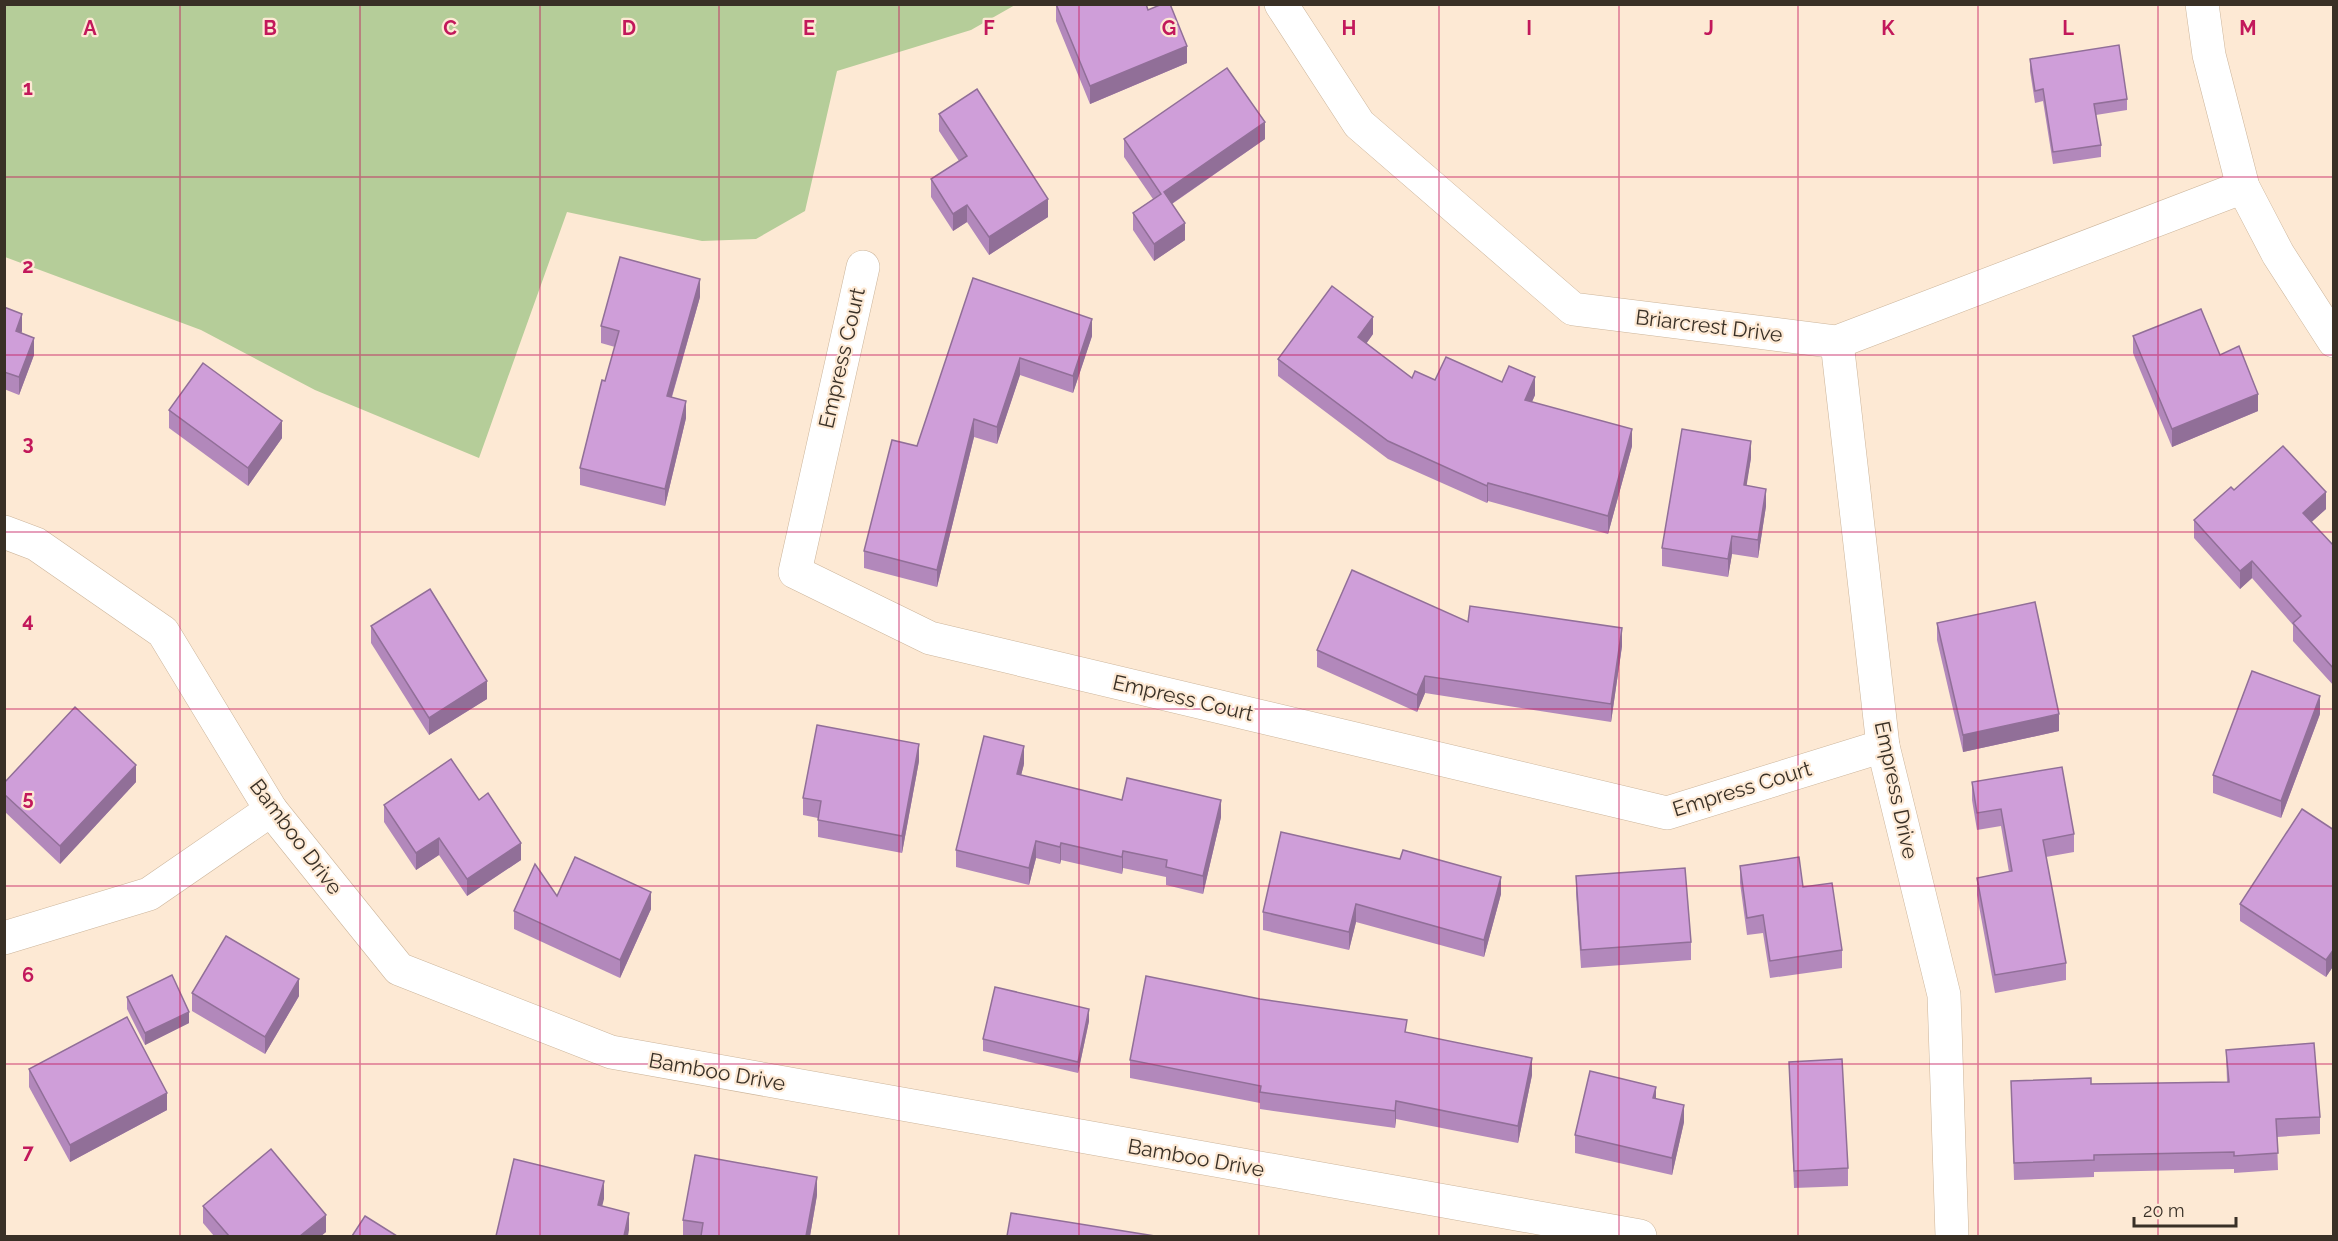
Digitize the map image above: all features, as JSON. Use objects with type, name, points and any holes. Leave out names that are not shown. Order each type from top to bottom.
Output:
[{"type":"street","name":"Briarcrest Drive","points":[[1281,4],[1359,124],[1574,309],[1837,342],[2243,187]]},
{"type":"street","points":[[2202,4],[2209,55],[2243,187],[2278,254],[2334,341]]},
{"type":"street","name":"Empress Court","points":[[862,267],[795,572],[930,638],[1667,813],[1883,746]]},
{"type":"street","name":"Empress Drive","points":[[1837,342],[1883,746],[1944,995],[1952,1236]]},
{"type":"street","name":"Bamboo Drive","points":[[4,532],[36,544],[163,632],[271,810],[399,969],[611,1053],[1640,1236]]},
{"type":"street","points":[[4,939],[149,894],[271,810]]},
{"type":"green space","points":[[4,5],[1015,5],[971,30],[837,71],[805,211],[756,239],[702,241],[567,212],[479,458],[315,390],[201,330],[5,257]]},
{"type":"building","points":[[1056,4],[1146,4],[1148,10],[1162,4],[1170,4],[1187,46],[1090,86]]},
{"type":"building","points":[[2119,45],[2127,99],[2094,104],[2101,145],[2053,152],[2043,89],[2035,91],[2030,59]]},
{"type":"building","points":[[1227,68],[1265,122],[1164,192],[1185,223],[1154,244],[1133,213],[1161,194],[1124,139]]},
{"type":"building","points":[[977,89],[1048,199],[989,237],[967,205],[953,214],[931,179],[967,156],[939,114]]},
{"type":"building","points":[[620,257],[700,279],[667,396],[686,401],[665,489],[580,468],[602,380],[605,381],[619,331],[601,326]]},
{"type":"building","points":[[973,278],[1092,319],[1073,376],[1020,358],[997,427],[974,419],[937,570],[864,551],[892,440],[917,446]]},
{"type":"building","points":[[1332,286],[1373,317],[1358,337],[1412,378],[1415,371],[1435,380],[1446,357],[1502,382],[1509,366],[1535,377],[1525,400],[1632,429],[1608,516],[1488,483],[1487,486],[1388,441],[1278,359]]},
{"type":"building","points":[[4,307],[22,314],[16,331],[34,338],[19,377],[4,372]]},
{"type":"building","points":[[2201,309],[2220,355],[2239,346],[2258,394],[2172,429],[2133,336]]},
{"type":"building","points":[[203,363],[282,421],[248,468],[169,410]]},
{"type":"building","points":[[1682,429],[1751,441],[1744,485],[1766,489],[1758,540],[1732,536],[1728,559],[1662,548]]},
{"type":"building","points":[[2283,446],[2326,492],[2303,513],[2334,546],[2334,669],[2293,623],[2301,616],[2252,561],[2240,571],[2194,520],[2231,487],[2234,490]]},
{"type":"building","points":[[1352,570],[1468,622],[1470,606],[1622,628],[1611,704],[1425,676],[1417,695],[1317,650]]},
{"type":"building","points":[[430,589],[487,681],[429,718],[371,626]]},
{"type":"building","points":[[2035,602],[2059,714],[1963,735],[1937,623]]},
{"type":"building","points":[[2252,671],[2320,696],[2281,801],[2213,775]]},
{"type":"building","points":[[75,707],[136,765],[60,846],[4,794],[4,783]]},
{"type":"building","points":[[817,725],[919,744],[902,836],[818,820],[821,801],[803,798]]},
{"type":"building","points":[[984,736],[1024,746],[1017,774],[1122,800],[1127,778],[1221,800],[1203,876],[1166,867],[1167,860],[1123,851],[1122,857],[1061,843],[1060,847],[1036,841],[1029,868],[956,850]]},
{"type":"building","points":[[451,759],[479,800],[488,793],[521,843],[467,879],[439,838],[416,853],[384,805]]},
{"type":"building","points":[[2062,767],[2074,834],[2043,840],[2066,963],[1995,975],[1977,878],[2012,871],[2001,809],[1977,813],[1972,782]]},
{"type":"building","points":[[2302,809],[2334,830],[2334,949],[2326,960],[2240,904]]},
{"type":"building","points":[[1281,832],[1400,859],[1403,850],[1501,877],[1484,940],[1356,904],[1349,932],[1263,912]]},
{"type":"building","points":[[575,857],[651,892],[620,960],[514,911],[535,864],[557,896]]},
{"type":"building","points":[[1799,857],[1803,887],[1832,883],[1842,950],[1770,961],[1763,915],[1747,918],[1740,866]]},
{"type":"building","points":[[1685,868],[1691,942],[1581,950],[1576,876]]},
{"type":"building","points":[[226,936],[299,979],[265,1037],[192,993]]},
{"type":"building","points":[[172,975],[189,1012],[145,1033],[127,997]]},
{"type":"building","points":[[1146,976],[1260,999],[1407,1020],[1405,1032],[1532,1058],[1518,1126],[1396,1101],[1395,1111],[1260,1092],[1261,1086],[1130,1060]]},
{"type":"building","points":[[995,987],[1089,1009],[1078,1062],[983,1039]]},
{"type":"building","points":[[127,1017],[167,1093],[70,1145],[29,1069]]},
{"type":"building","points":[[2314,1043],[2320,1117],[2276,1119],[2278,1153],[2234,1156],[2234,1152],[2094,1155],[2094,1160],[2014,1163],[2011,1081],[2091,1078],[2091,1084],[2229,1082],[2226,1050]]},
{"type":"building","points":[[1842,1059],[1848,1168],[1794,1171],[1789,1062]]},
{"type":"building","points":[[1590,1071],[1656,1087],[1653,1098],[1684,1105],[1672,1158],[1575,1135]]},
{"type":"building","points":[[271,1149],[326,1215],[300,1236],[229,1236],[203,1206]]},
{"type":"building","points":[[695,1155],[817,1177],[806,1236],[701,1236],[703,1223],[683,1220]]},
{"type":"building","points":[[514,1159],[604,1181],[598,1205],[629,1213],[624,1236],[496,1236]]},
{"type":"building","points":[[1011,1213],[1155,1236],[1007,1236]]},
{"type":"building","points":[[365,1216],[397,1236],[352,1236]]}]
